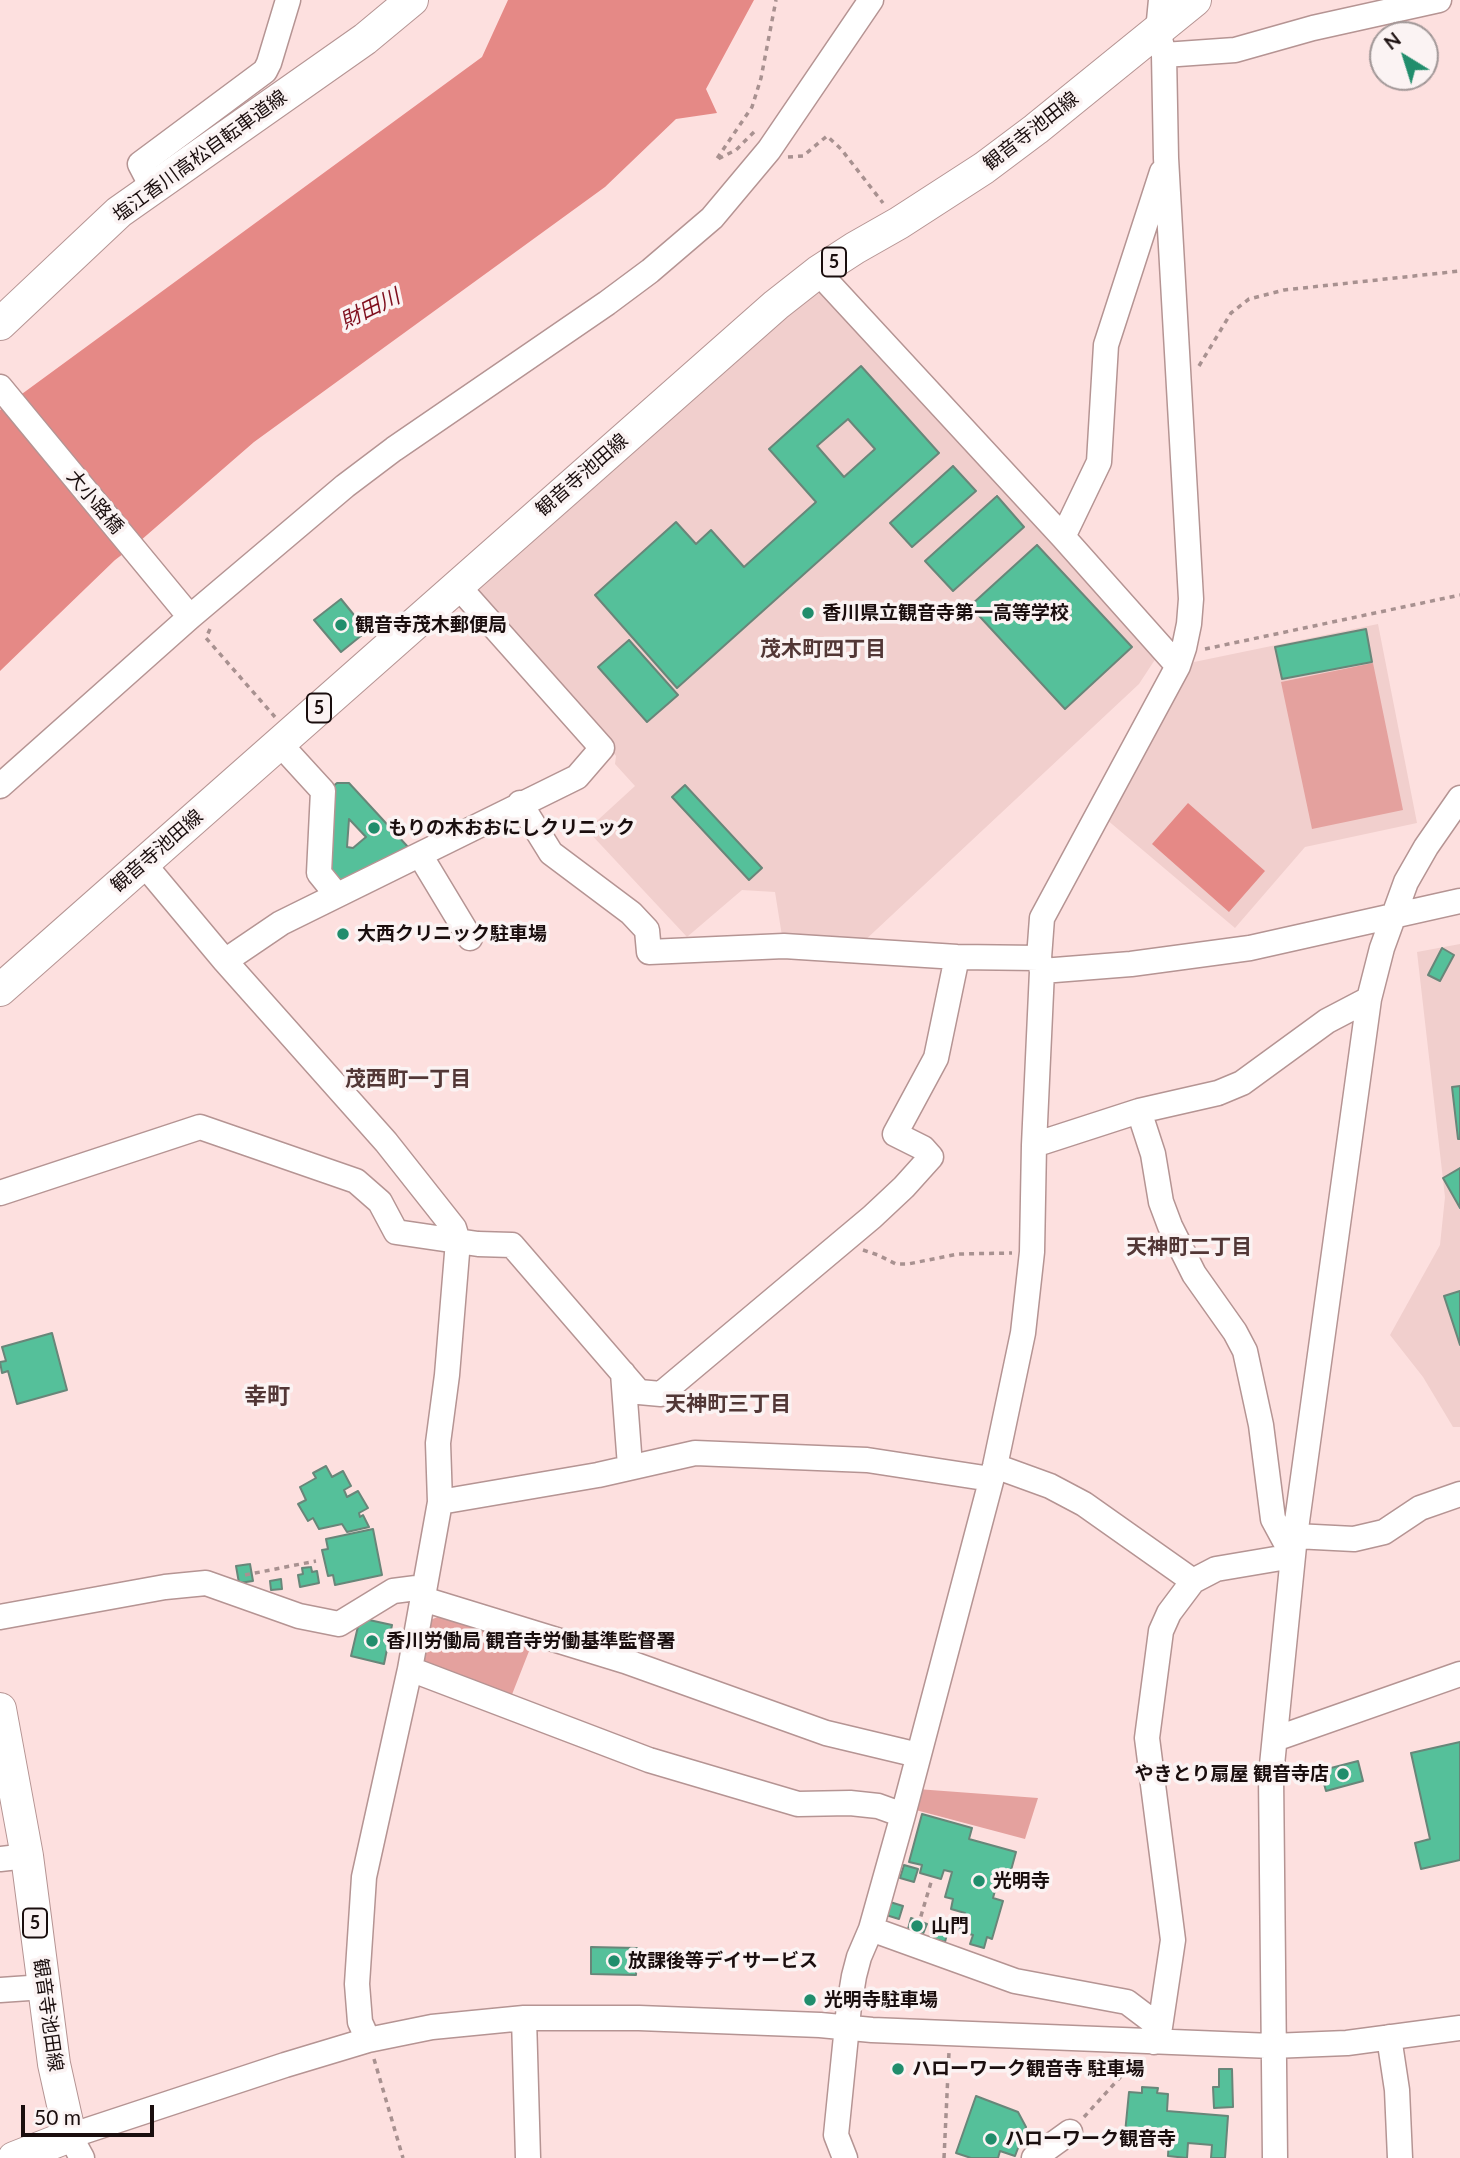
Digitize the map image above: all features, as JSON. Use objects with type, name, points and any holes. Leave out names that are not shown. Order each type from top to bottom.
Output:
[{"type":"main road","name":"塩江香川高松自転車道線","points":[[0,324],[119,212],[365,39],[412,0]]},
{"type":"main road","name":"観音寺池田線","points":[[0,990],[776,304],[818,272],[985,168],[1161,43],[1195,0]]},
{"type":"main road","name":"観音寺池田線","points":[[0,1709],[13,1857],[44,1987],[59,2094],[76,2147]]},
{"type":"main road","points":[[14,2158],[76,2147]]},
{"type":"street","points":[[152,187],[141,164],[265,71],[270,63],[288,0]]},
{"type":"street","points":[[0,786],[200,622],[345,486],[394,449],[607,303],[650,271],[712,218],[763,140],[871,0]]},
{"type":"street","points":[[845,2158],[836,2135],[854,1976],[871,1929],[903,1815],[993,1472],[1023,1333],[1032,1252],[1042,918],[1181,657],[1191,599],[1166,158],[1161,0]]},
{"type":"street","points":[[1161,43],[1235,50],[1313,28],[1438,0]]},
{"type":"street","points":[[1063,537],[1099,462],[1105,345],[1166,158]]},
{"type":"street","points":[[818,272],[1063,537],[1181,657]]},
{"type":"street","name":"大小路橋","points":[[0,387],[200,622]]},
{"type":"street","points":[[226,961],[281,923],[336,894],[576,777],[603,748],[457,585]]},
{"type":"street","points":[[285,739],[323,791],[319,873],[336,894]]},
{"type":"street","points":[[1275,2158],[1272,2046],[1272,1775],[1294,1546],[1370,999],[1392,917],[1413,871],[1460,797]]},
{"type":"street","points":[[520,803],[551,853],[631,913],[647,930],[649,952],[784,946],[1040,965],[1131,964],[1250,948],[1460,901]]},
{"type":"street","points":[[420,855],[470,938]]},
{"type":"street","points":[[143,863],[386,1142],[454,1228],[458,1241],[447,1375],[438,1443],[440,1502],[410,1670],[364,1877],[357,1984],[360,2022],[368,2040]]},
{"type":"street","points":[[0,1193],[200,1126],[356,1181],[380,1202],[396,1232],[512,1245],[639,1392],[661,1394],[841,1243],[904,1187],[931,1157],[923,1148],[895,1134],[936,1058],[957,957]]},
{"type":"street","points":[[1034,1145],[1139,1111],[1218,1093],[1242,1083],[1327,1021],[1370,999]]},
{"type":"street","points":[[1139,1111],[1153,1154],[1161,1202],[1170,1226],[1194,1274],[1235,1332],[1245,1351],[1261,1425],[1273,1518],[1294,1546]]},
{"type":"street","points":[[623,1373],[631,1466]]},
{"type":"street","points":[[440,1502],[598,1475],[695,1453],[867,1460],[993,1472],[1050,1486],[1084,1504],[1193,1581]]},
{"type":"street","points":[[1157,2034],[1173,1940],[1146,1738],[1161,1631],[1169,1613],[1193,1581],[1216,1569],[1294,1546],[1354,1539],[1384,1532],[1420,1508],[1460,1493]]},
{"type":"street","points":[[0,1618],[165,1587],[206,1583],[299,1616],[339,1624],[393,1591],[424,1593],[625,1661],[826,1734],[918,1755]]},
{"type":"street","points":[[410,1670],[662,1764],[798,1804],[850,1803],[878,1806],[903,1815]]},
{"type":"street","points":[[1275,1739],[1460,1674]]},
{"type":"street","points":[[871,1929],[1014,1981],[1127,2002],[1157,2034]]},
{"type":"street","points":[[0,1990],[44,1987]]},
{"type":"street","points":[[524,2018],[528,2158]]},
{"type":"street","points":[[76,2147],[285,2064],[368,2040],[432,2027],[524,2018],[639,2018],[950,2033],[1157,2034],[1272,2046],[1347,2043],[1460,2028]]},
{"type":"street","points":[[1389,2037],[1397,2090],[1399,2158]]},
{"type":"street","points":[[1034,2158],[1070,2132]]},
{"type":"path","points":[[776,0],[761,78],[752,107],[716,160],[763,140],[789,158],[803,156],[827,136],[853,164],[899,223]]},
{"type":"path","points":[[1177,358],[1198,366],[1231,313],[1249,299],[1283,290],[1460,271]]},
{"type":"path","points":[[1181,657],[1460,595]]},
{"type":"path","points":[[200,622],[206,638],[285,739]]},
{"type":"path","points":[[841,1243],[896,1264],[958,1254],[1032,1252]]},
{"type":"path","points":[[242,1576],[316,1561]]},
{"type":"path","points":[[913,1945],[932,1879]]},
{"type":"path","points":[[944,2158],[950,2033]]},
{"type":"path","points":[[1070,2132],[1157,2034]]},
{"type":"path","points":[[368,2040],[402,2158]]},
{"type":"shaded area","name":"香川県立観音寺第一高等学校","points":[[816,285],[1148,636],[1156,658],[1139,684],[861,944],[782,936],[775,892],[742,890],[687,937],[587,830],[635,786],[615,764],[616,756],[470,591]]},
{"type":"shaded area","points":[[1378,624],[1417,823],[1305,847],[1235,928],[1106,819],[1194,662]]},
{"type":"shaded area","points":[[1373,663],[1403,810],[1312,829],[1281,682]]},
{"type":"shaded area","points":[[1460,944],[1460,1427],[1453,1427],[1423,1377],[1390,1335],[1440,1245],[1445,1197],[1417,952]]},
{"type":"shaded area","points":[[440,1616],[533,1641],[511,1697],[421,1664],[423,1623]]},
{"type":"shaded area","points":[[917,1789],[1038,1798],[1025,1839],[912,1809]]},
{"type":"water","name":"財田川","points":[[508,0],[754,0],[706,89],[717,113],[676,119],[605,187],[254,442],[115,560],[0,671],[0,410],[482,57]]},
{"type":"water","points":[[1188,803],[1265,871],[1229,912],[1152,844]]},
{"type":"building","name":"香川県立観音寺第一高等学校","points":[[861,366],[939,453],[677,688],[595,595],[676,522],[696,544],[711,530],[744,567],[816,502],[769,449]],"holes":[[[848,419],[875,449],[844,477],[817,446]]]},
{"type":"building","points":[[953,466],[976,491],[912,547],[890,523]]},
{"type":"building","points":[[997,496],[1024,527],[953,591],[925,561]]},
{"type":"building","points":[[1037,545],[1132,647],[1065,709],[970,606]]},
{"type":"building","points":[[341,599],[367,631],[341,652],[314,620]]},
{"type":"building","points":[[1366,629],[1372,662],[1282,679],[1275,647]]},
{"type":"building","points":[[629,640],[678,695],[647,722],[598,667]]},
{"type":"building","name":"もりの木おおにしクリニック","points":[[337,783],[349,783],[408,847],[337,883],[323,867],[326,792]],"holes":[[[349,819],[366,837],[353,848],[347,847]]]},
{"type":"building","points":[[685,785],[762,868],[749,880],[672,797]]},
{"type":"building","points":[[1442,948],[1454,955],[1440,981],[1428,975]]},
{"type":"building","points":[[1460,1086],[1460,1139],[1458,1139],[1452,1087]]},
{"type":"building","points":[[1460,1168],[1460,1208],[1443,1178]]},
{"type":"building","points":[[1460,1291],[1460,1345],[1444,1296]]},
{"type":"building","points":[[52,1333],[67,1390],[17,1404],[8,1371],[2,1373],[0,1362],[6,1361],[2,1347]]},
{"type":"building","points":[[326,1466],[332,1477],[343,1471],[351,1486],[344,1490],[347,1497],[358,1491],[368,1508],[359,1513],[360,1517],[363,1515],[369,1527],[347,1532],[342,1524],[319,1529],[313,1518],[308,1521],[298,1504],[306,1500],[300,1487],[316,1478],[313,1473]]},
{"type":"building","points":[[373,1529],[382,1575],[335,1585],[333,1575],[328,1576],[322,1550],[328,1549],[326,1539]]},
{"type":"building","points":[[250,1564],[253,1581],[239,1583],[236,1566]]},
{"type":"building","points":[[311,1567],[312,1572],[317,1571],[319,1583],[300,1587],[298,1575],[303,1574],[302,1568]]},
{"type":"building","points":[[281,1579],[282,1589],[271,1590],[270,1581]]},
{"type":"building","name":"香川労働局 観音寺労働基準監督署","points":[[360,1618],[392,1625],[384,1664],[351,1656]]},
{"type":"building","points":[[1460,1742],[1460,1860],[1421,1869],[1415,1843],[1430,1839],[1411,1753]]},
{"type":"building","name":"やきとり扇屋 観音寺店","points":[[1358,1761],[1363,1781],[1326,1791],[1323,1780],[1327,1769]]},
{"type":"building","name":"光明寺","points":[[922,1814],[972,1828],[969,1839],[1016,1852],[1007,1885],[997,1883],[993,1898],[1003,1901],[992,1939],[987,1937],[984,1948],[970,1944],[973,1935],[959,1931],[965,1913],[951,1909],[953,1899],[945,1897],[952,1872],[944,1870],[941,1879],[920,1873],[922,1865],[909,1862]]},
{"type":"building","points":[[904,1865],[918,1869],[914,1882],[900,1878]]},
{"type":"building","points":[[890,1902],[903,1906],[899,1919],[886,1915]]},
{"type":"building","name":"山門","points":[[911,1918],[927,1924],[923,1934],[908,1929]]},
{"type":"building","points":[[933,1930],[947,1934],[945,1942],[931,1938]]},
{"type":"building","name":"放課後等デイサービス","points":[[591,1947],[637,1948],[636,1975],[591,1974]]},
{"type":"building","points":[[1219,2069],[1232,2069],[1233,2107],[1214,2108],[1213,2087],[1219,2087]]},
{"type":"building","points":[[1142,2087],[1158,2088],[1157,2093],[1168,2094],[1167,2111],[1228,2116],[1225,2158],[1211,2158],[1212,2145],[1188,2143],[1187,2158],[1168,2156],[1169,2137],[1125,2133],[1129,2092],[1142,2093]]},
{"type":"building","name":"ハローワーク観音寺","points":[[976,2096],[1018,2112],[1026,2127],[1015,2156],[1000,2151],[998,2158],[971,2158],[956,2153]]},
{"type":"place","name":"香川県立観音寺第一高等学校","points":[[808,613]]},
{"type":"place","name":"観音寺茂木郵便局","points":[[341,625]]},
{"type":"place","name":"もりの木おおにしクリニック","points":[[374,828]]},
{"type":"place","name":"大西クリニック駐車場","points":[[343,934]]},
{"type":"place","name":"香川労働局 観音寺労働基準監督署","points":[[372,1641]]},
{"type":"place","name":"やきとり扇屋 観音寺店","points":[[1343,1774]]},
{"type":"place","name":"光明寺","points":[[979,1881]]},
{"type":"place","name":"山門","points":[[917,1926]]},
{"type":"place","name":"放課後等デイサービス","points":[[614,1961]]},
{"type":"place","name":"光明寺駐車場","points":[[810,2000]]},
{"type":"place","name":"ハローワーク観音寺 駐車場","points":[[898,2069]]},
{"type":"place","name":"ハローワーク観音寺","points":[[991,2139]]},
{"type":"district","name":"茂木町四丁目","points":[[823,649]]},
{"type":"district","name":"茂西町一丁目","points":[[408,1079]]},
{"type":"district","name":"天神町二丁目","points":[[1189,1247]]},
{"type":"district","name":"幸町","points":[[267,1397]]},
{"type":"district","name":"天神町三丁目","points":[[728,1404]]}]
